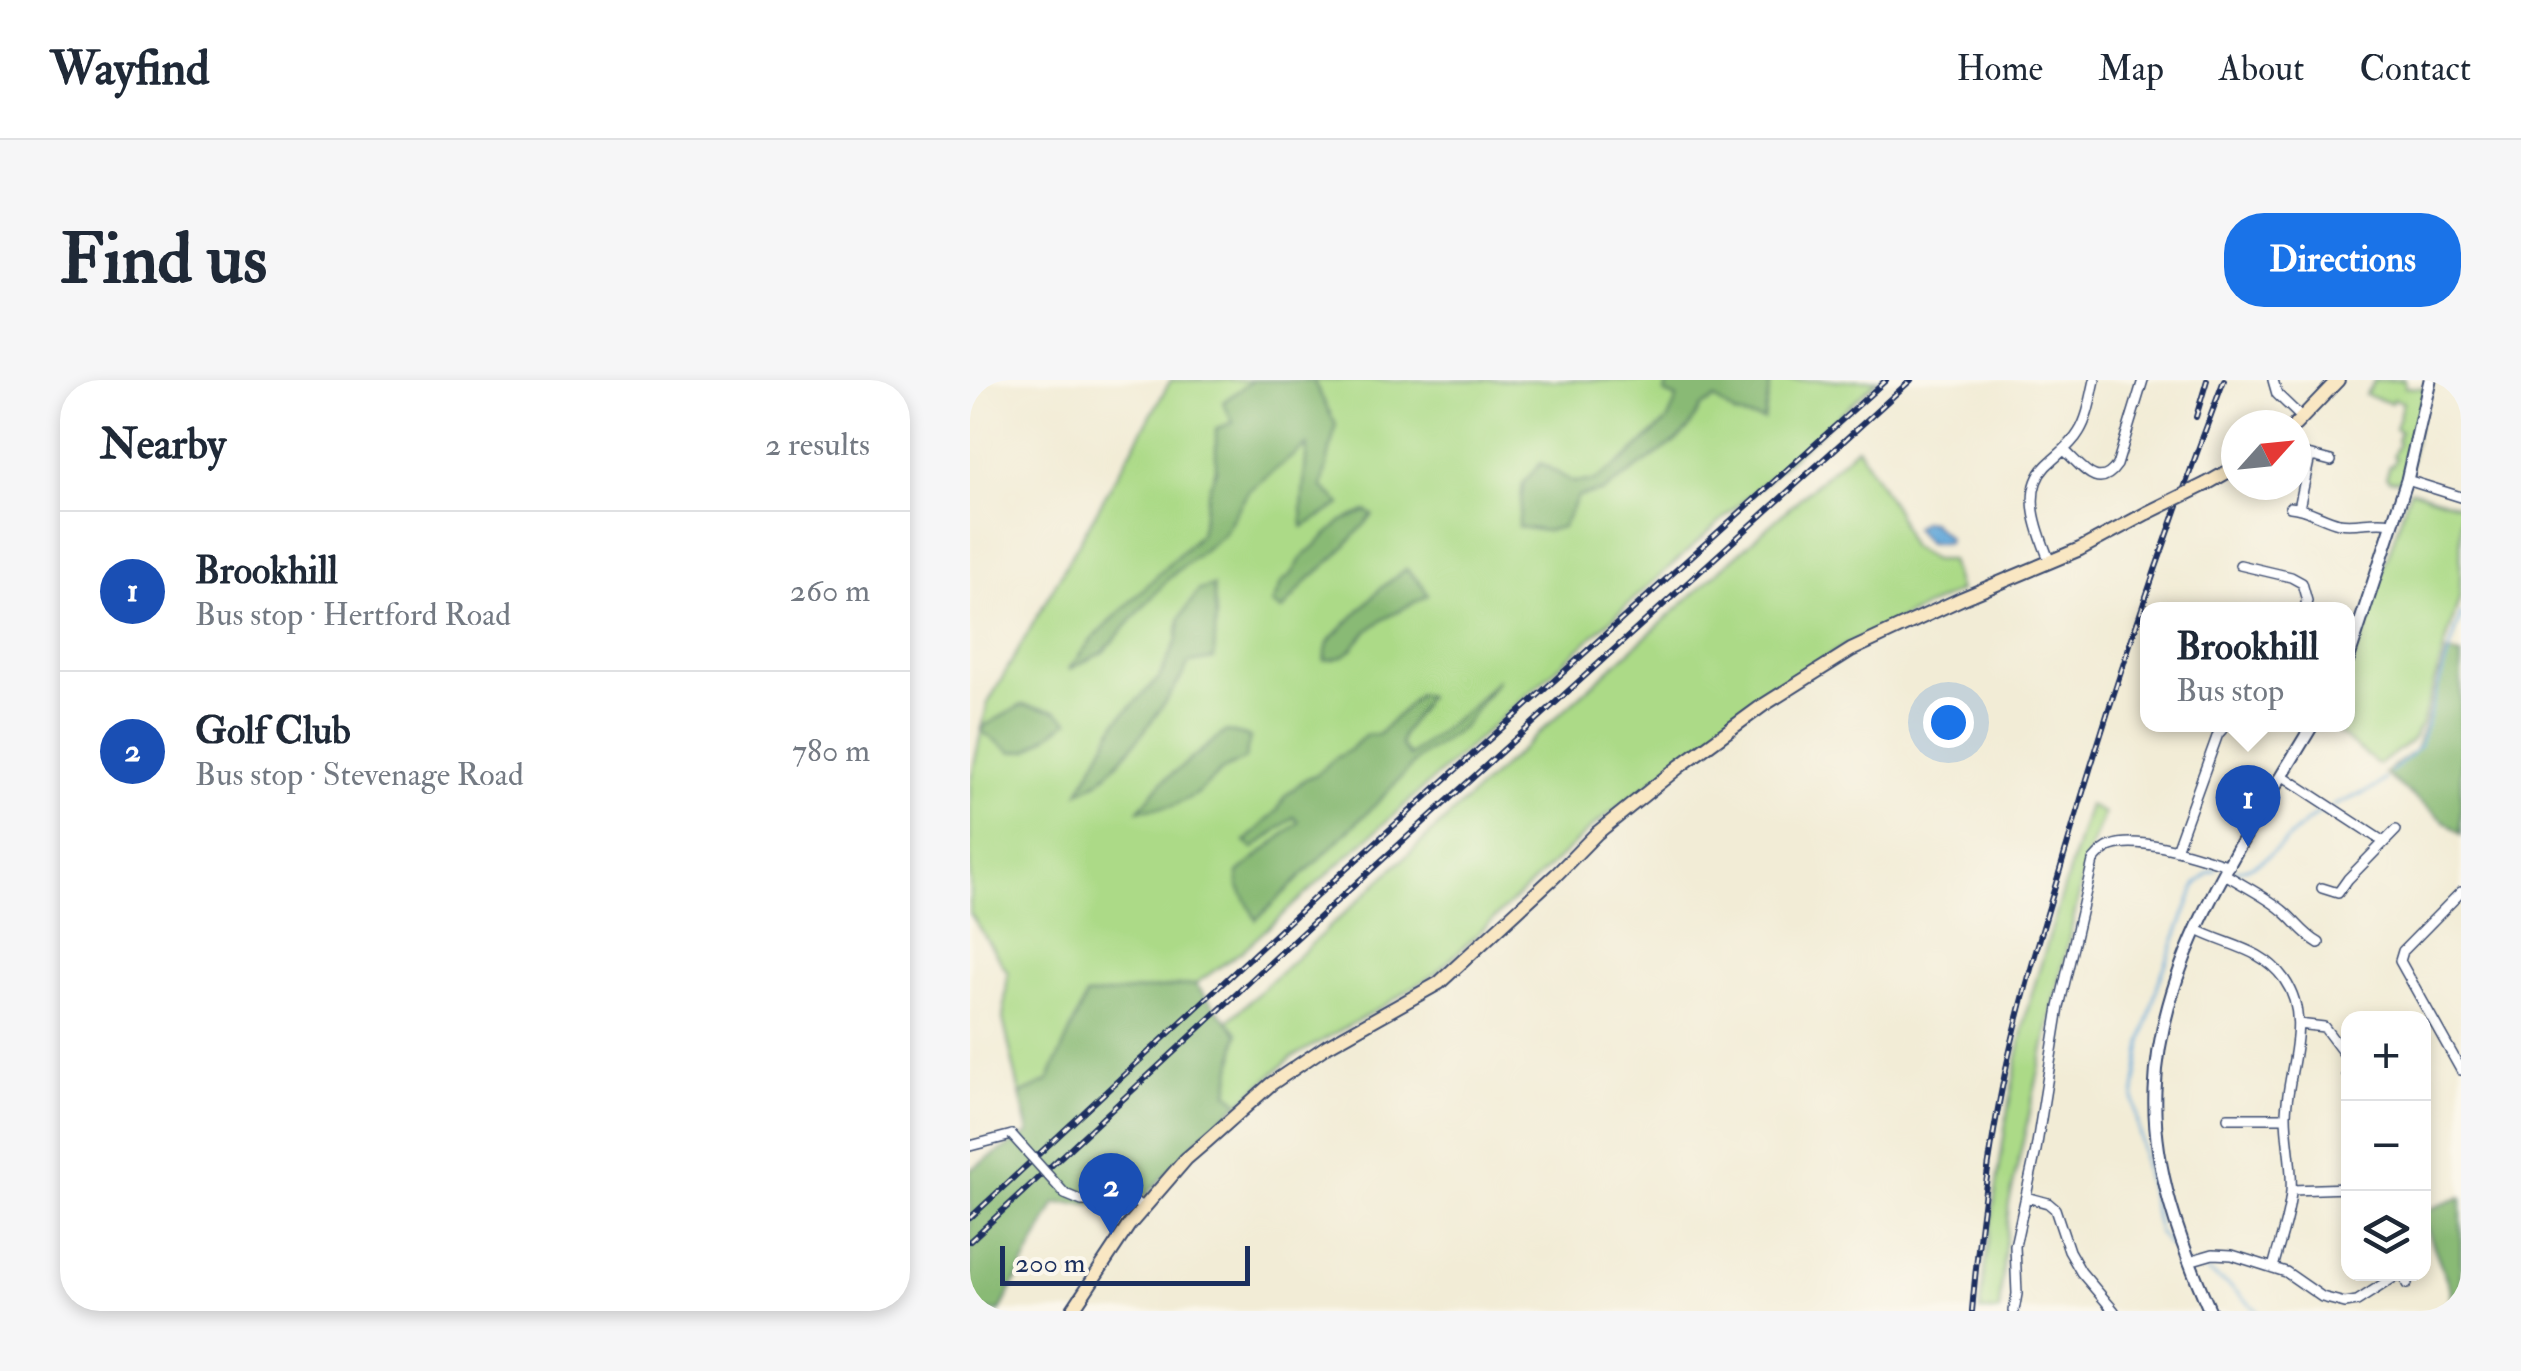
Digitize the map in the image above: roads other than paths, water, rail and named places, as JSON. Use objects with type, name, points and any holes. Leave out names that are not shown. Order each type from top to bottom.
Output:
[{"type":"main road","points":[[2309,410],[2338,380]]},
{"type":"main road","points":[[1072,1311],[1143,1208],[1186,1159],[1232,1118],[1271,1084],[1327,1046],[1439,983],[1596,833],[1762,706],[1851,650],[2080,549],[2221,476]]},
{"type":"street","points":[[2050,562],[2035,516],[2034,483],[2082,428],[2096,380]]},
{"type":"street","points":[[2064,450],[2094,476],[2110,475],[2117,465],[2143,380]]},
{"type":"street","points":[[2274,380],[2277,394],[2289,410]]},
{"type":"street","points":[[2355,641],[2407,480],[2430,380]]},
{"type":"street","points":[[2311,456],[2331,461]]},
{"type":"street","points":[[2407,480],[2461,497]]},
{"type":"street","points":[[2296,500],[2294,507],[2340,523],[2391,523]]},
{"type":"street","points":[[2240,565],[2291,576],[2302,584],[2306,602]]},
{"type":"street","points":[[2176,850],[2220,732]]},
{"type":"street","points":[[2210,1311],[2189,1261],[2164,1176],[2155,1092],[2160,1052],[2171,994],[2197,930],[2308,732]]},
{"type":"street","points":[[2283,776],[2384,842]]},
{"type":"street","points":[[2322,888],[2338,893],[2396,830]]},
{"type":"street","points":[[2014,1311],[2015,1246],[2058,1007],[2092,861],[2110,846],[2124,844],[2176,850],[2228,870],[2319,943]]},
{"type":"street","points":[[2461,892],[2403,951],[2400,961],[2461,1070]]},
{"type":"street","points":[[2197,930],[2243,947],[2273,967],[2290,990],[2298,1024],[2286,1118],[2292,1190],[2273,1268]]},
{"type":"street","points":[[2298,1024],[2324,1026],[2341,1049]]},
{"type":"street","points":[[2448,1048],[2461,1040]]},
{"type":"street","points":[[2236,1121],[2286,1118]]},
{"type":"street","points":[[970,1146],[1012,1135],[1065,1194],[1082,1201],[1134,1201],[1143,1208]]},
{"type":"street","points":[[2292,1190],[2341,1188]]},
{"type":"street","points":[[2026,1197],[2055,1209],[2068,1251],[2080,1272],[2114,1311]]},
{"type":"street","points":[[2189,1261],[2222,1252],[2286,1272],[2331,1306],[2357,1301],[2395,1281]]},
{"type":"water","points":[[1923,521],[1931,522],[1948,538],[1947,543],[1928,543],[1914,528]]},
{"type":"waterway","points":[[2391,773],[2420,746],[2461,614]]},
{"type":"waterway","points":[[2333,806],[2375,788],[2385,779]]},
{"type":"waterway","points":[[2236,870],[2260,862],[2326,809]]},
{"type":"waterway","points":[[2170,1247],[2159,1233],[2134,1098],[2142,1042],[2158,984],[2196,885],[2216,870]]},
{"type":"waterway","points":[[2206,1271],[2258,1311]]},
{"type":"railway","points":[[970,1218],[1323,890],[1886,380]]},
{"type":"railway","points":[[970,1241],[1328,909],[1911,380]]},
{"type":"railway","points":[[2196,417],[2207,380]]},
{"type":"railway","points":[[2145,602],[2224,380]]},
{"type":"railway","points":[[1972,1311],[1995,1125],[2027,981],[2140,615]]},
{"type":"place","name":"Brookhill","points":[[2248,847]]},
{"type":"place","name":"Golf Club","points":[[1111,1235]]}]
